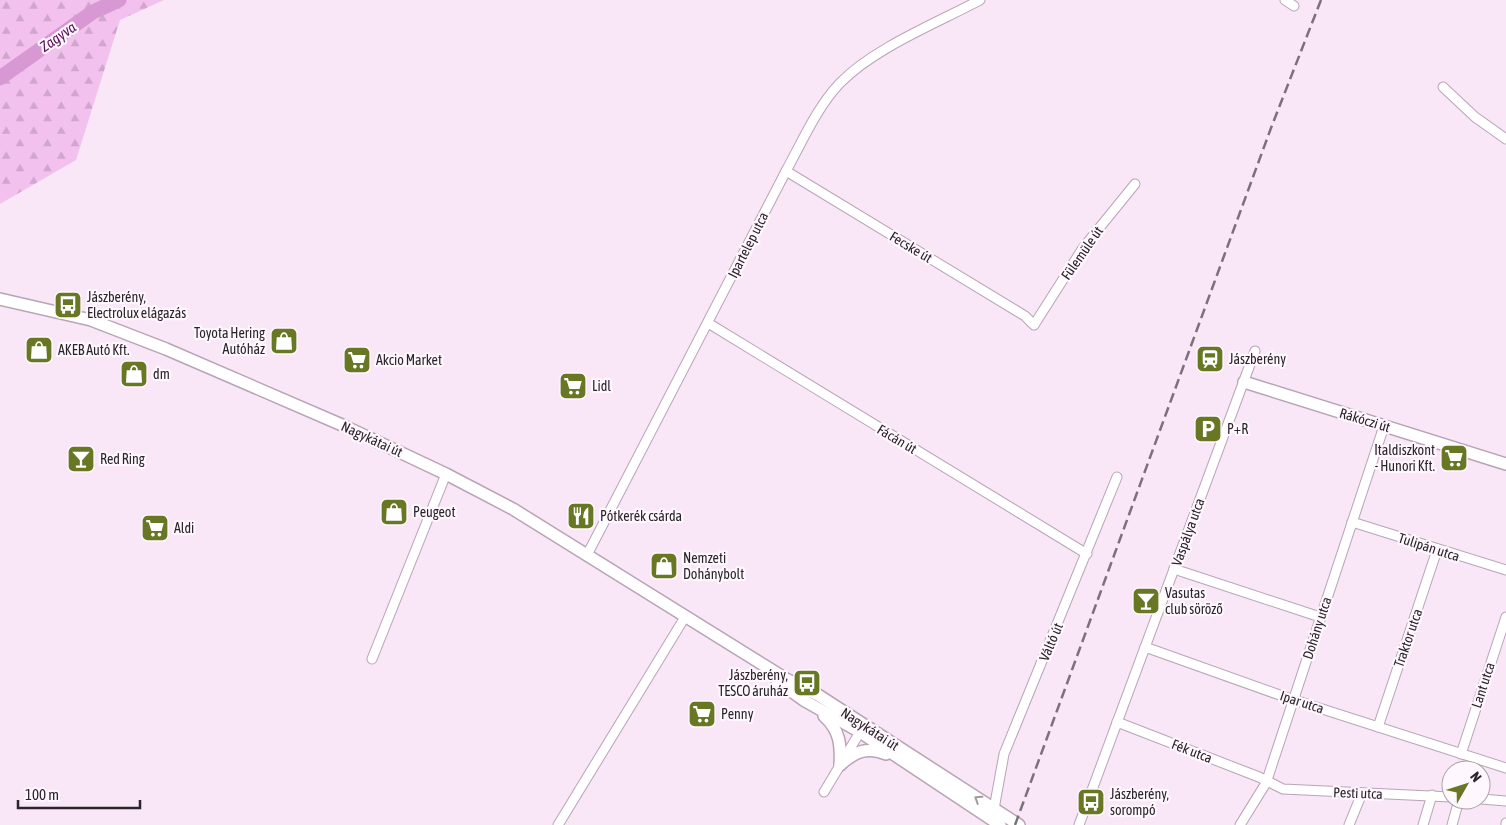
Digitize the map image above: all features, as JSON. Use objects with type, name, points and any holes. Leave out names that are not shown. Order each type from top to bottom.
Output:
[{"type":"street","name":"Ipartelep utca","points":[[588,555],[786,171],[813,122],[839,83],[872,57],[980,0]]},
{"type":"street","points":[[1285,0],[1294,6]]},
{"type":"street","points":[[1443,87],[1475,116],[1506,139]]},
{"type":"street","name":"Fecske út","points":[[786,171],[1026,316],[1034,325]]},
{"type":"street","name":"Fülemüle út","points":[[1034,325],[1083,248],[1135,184]]},
{"type":"street","name":"Nagykátai út","points":[[0,298],[97,322],[342,425],[446,474],[513,509],[1019,825]]},
{"type":"street","name":"Fácán út","points":[[708,322],[1087,554]]},
{"type":"street","name":"Vaspálya utca","points":[[1079,825],[1255,351]]},
{"type":"street","name":"Rákóczi út","points":[[1244,382],[1506,464]]},
{"type":"street","name":"Dohány utca","points":[[1240,825],[1266,783],[1384,426]]},
{"type":"street","points":[[372,659],[446,474]]},
{"type":"street","name":"Váltó út","points":[[994,809],[1004,754],[1117,477]]},
{"type":"street","name":"Tulipán utca","points":[[1352,522],[1506,570]]},
{"type":"street","name":"Traktor utca","points":[[1378,727],[1437,550]]},
{"type":"street","points":[[1174,569],[1320,617]]},
{"type":"street","points":[[558,825],[685,617]]},
{"type":"street","name":"Lant utca","points":[[1460,754],[1506,617]]},
{"type":"street","name":"Nagykátai út","points":[[718,638],[805,701],[862,728],[902,762],[1000,825]]},
{"type":"street","name":"Ipar utca","points":[[1145,647],[1294,699],[1506,768]]},
{"type":"street","points":[[805,701],[832,723],[839,734],[840,764]]},
{"type":"street","name":"Fék utca","points":[[1117,722],[1259,777],[1266,783]]},
{"type":"street","points":[[824,792],[862,728]]},
{"type":"street","points":[[840,764],[852,754],[864,750],[878,751],[902,762]]},
{"type":"street","name":"Pesti utca","points":[[1266,783],[1283,789],[1441,796]]},
{"type":"street","points":[[1349,825],[1362,793]]},
{"type":"street","points":[[1423,825],[1432,795]]},
{"type":"street","points":[[1491,800],[1506,802]]},
{"type":"street","points":[[1452,825],[1456,810]]},
{"type":"green space","points":[[0,0],[164,0],[120,20],[76,160],[0,204]]},
{"type":"waterway","name":"Zagyva","points":[[0,78],[93,12],[119,0]]},
{"type":"railway","points":[[1015,825],[1271,128],[1321,0]]},
{"type":"place","name":"Jászberény, Electrolux elágazás","points":[[68,305]]},
{"type":"place","name":"Toyota Hering Autóház","points":[[284,341]]},
{"type":"place","name":"AKEB Autó Kft.","points":[[39,350]]},
{"type":"place","name":"Jászberény","points":[[1210,359]]},
{"type":"place","name":"Akcio Market","points":[[357,360]]},
{"type":"place","name":"dm","points":[[134,374]]},
{"type":"place","name":"Lidl","points":[[573,386]]},
{"type":"place","name":"P+R","points":[[1208,429]]},
{"type":"place","name":"Italdiszkont - Hunori Kft.","points":[[1454,458]]},
{"type":"place","name":"Red Ring","points":[[81,459]]},
{"type":"place","name":"Peugeot","points":[[394,512]]},
{"type":"place","name":"Pótkerék csárda","points":[[581,516]]},
{"type":"place","name":"Aldi","points":[[155,528]]},
{"type":"place","name":"Nemzeti Dohánybolt","points":[[664,566]]},
{"type":"place","name":"Vasutas club söröző","points":[[1146,601]]},
{"type":"place","name":"Jászberény, TESCO áruház","points":[[807,683]]},
{"type":"place","name":"Penny","points":[[702,714]]},
{"type":"place","name":"Jászberény, sorompó","points":[[1091,802]]}]
